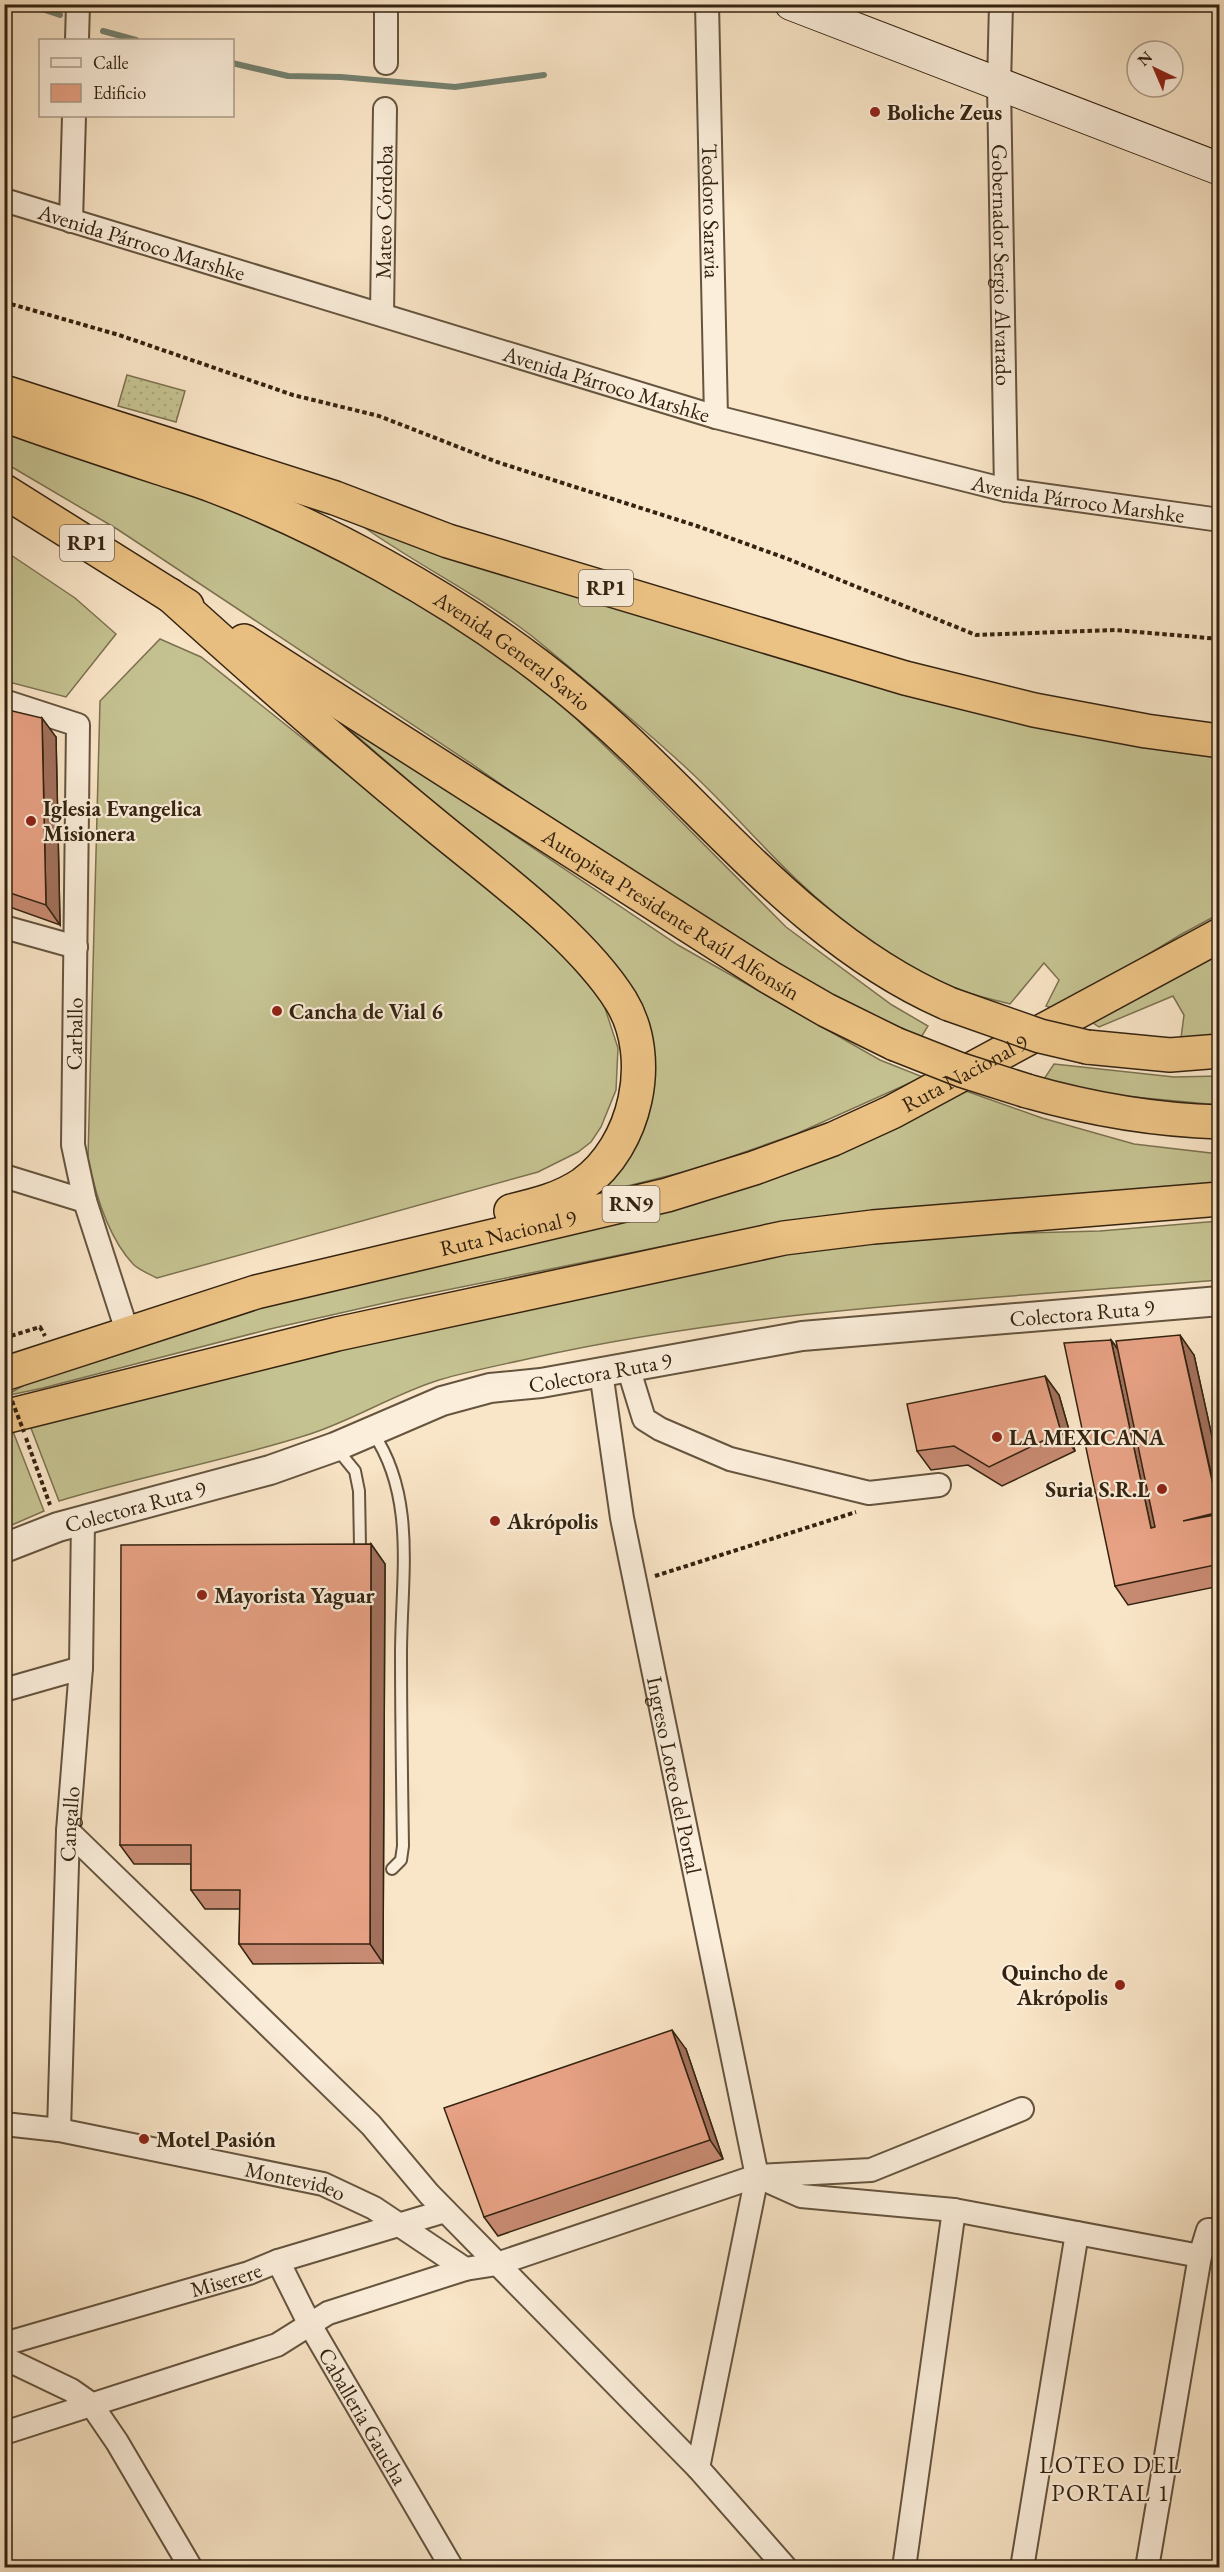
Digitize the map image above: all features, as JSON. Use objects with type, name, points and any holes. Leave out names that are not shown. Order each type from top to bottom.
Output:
[{"type":"highway","name":"RP1","points":[[4,392],[335,498],[448,541],[906,678],[1034,710],[1146,731],[1220,741]]},
{"type":"highway","name":"Avenida General Savio","points":[[4,415],[214,486],[330,538],[450,605],[499,636],[583,702],[657,769],[781,892],[829,931],[906,985],[949,1004],[1040,1036],[1087,1047],[1170,1055],[1220,1051]]},
{"type":"highway","name":"RP1","points":[[4,491],[170,595]]},
{"type":"highway","name":"Autopista Presidente Raúl Alfonsín","points":[[170,595],[769,977],[826,1010],[895,1044],[961,1070],[1027,1091],[1125,1114],[1220,1122]]},
{"type":"highway","points":[[170,595],[316,727],[533,907],[579,951],[621,1001],[630,1017],[638,1050],[636,1098],[621,1142],[596,1174],[567,1194],[524,1208],[344,1253],[298,1268],[256,1292]]},
{"type":"highway","name":"Ruta Nacional 9","points":[[4,1374],[256,1292],[667,1195],[754,1168],[833,1139],[892,1112],[1220,935]]},
{"type":"highway","points":[[14,1424],[294,1344],[784,1238],[873,1227],[1220,1199]]},
{"type":"main road","points":[[791,4],[1220,169]]},
{"type":"street","points":[[77,39],[78,4]]},
{"type":"street","points":[[386,4],[386,63]]},
{"type":"street","name":"Teodoro Saravia","points":[[707,4],[716,417]]},
{"type":"street","name":"Gobernador Sergio Alvarado","points":[[1001,4],[999,85],[1006,490]]},
{"type":"street","name":"Mateo Córdoba","points":[[382,314],[385,109]]},
{"type":"street","points":[[71,221],[74,117]]},
{"type":"street","name":"Avenida Párroco Marshke","points":[[4,200],[716,417],[1006,490],[1220,520]]},
{"type":"street","name":"Carballo","points":[[4,701],[78,725],[72,1132],[76,1165],[85,1201],[128,1334]]},
{"type":"street","points":[[4,927],[76,947]]},
{"type":"street","points":[[4,1176],[85,1201]]},
{"type":"street","name":"Colectora Ruta 9","points":[[4,1548],[83,1520],[270,1470],[335,1447],[442,1401],[490,1388],[540,1383],[802,1336],[1220,1301]]},
{"type":"street","points":[[614,1370],[644,1419],[660,1429],[730,1459],[869,1493],[939,1485]]},
{"type":"street","name":"Ingreso Loteo del Portal","points":[[614,1370],[622,1518],[637,1582],[757,2176]]},
{"type":"street","name":"Cangallo","points":[[59,2130],[68,1831],[81,1668],[83,1520]]},
{"type":"street","points":[[4,1690],[81,1668]]},
{"type":"street","points":[[68,1831],[371,2125],[445,2211],[698,2468],[786,2568]]},
{"type":"street","points":[[4,2433],[277,2345],[328,2313],[465,2269],[497,2264],[757,2176],[871,2170],[1022,2109]]},
{"type":"street","name":"Montevideo","points":[[4,2124],[59,2130],[323,2184],[374,2208],[465,2269]]},
{"type":"street","points":[[757,2176],[801,2196],[954,2210],[1200,2256]]},
{"type":"street","points":[[698,2468],[757,2176]]},
{"type":"street","points":[[904,2568],[954,2210]]},
{"type":"street","name":"Miserere","points":[[4,2344],[249,2273],[278,2261],[445,2211]]},
{"type":"street","points":[[1147,2568],[1200,2256],[1208,2230],[1220,2230]]},
{"type":"street","points":[[1022,2568],[1077,2233]]},
{"type":"street","name":"Caballeria Gaucha","points":[[278,2261],[309,2323],[452,2568]]},
{"type":"street","points":[[4,2358],[71,2390],[91,2404],[117,2442],[191,2568]]},
{"type":"lane","points":[[371,1430],[393,1467],[404,1531],[401,1652],[403,1846],[401,1860],[392,1869]]},
{"type":"lane","points":[[335,1447],[355,1471],[360,1546]]},
{"type":"path","points":[[4,302],[118,335],[293,395],[379,416],[496,462],[727,537],[976,635],[1115,630],[1220,639]]},
{"type":"path","points":[[4,1380],[14,1424],[50,1504]]},
{"type":"path","points":[[637,1582],[861,1510]]},
{"type":"shaded area","points":[[127,375],[185,391],[176,422],[118,406]]},
{"type":"shaded area","points":[[4,427],[256,513],[450,620],[544,688],[632,772],[786,927],[892,1005],[928,1026],[920,1039],[825,992],[650,888],[469,762],[117,529],[5,463]]},
{"type":"shaded area","points":[[358,523],[1219,754],[1219,914],[1180,935],[1057,1010],[1046,1006],[1059,980],[1044,963],[1010,1004],[971,994],[944,983],[876,944],[834,913],[782,866],[682,764],[533,637],[512,621]]},
{"type":"shaded area","points":[[5,551],[75,598],[116,634],[66,697],[5,681]]},
{"type":"shaded area","points":[[160,639],[201,657],[495,892],[561,953],[603,1002],[618,1048],[616,1090],[601,1127],[591,1142],[578,1152],[538,1172],[157,1278],[133,1264],[116,1241],[104,1214],[94,1186],[88,1158],[100,701]]},
{"type":"shaded area","points":[[299,686],[466,803],[678,945],[880,1060],[923,1077],[796,1134],[696,1169],[595,1194],[645,1029],[431,800]]},
{"type":"shaded area","points":[[1219,948],[1219,1035],[1181,1038],[1184,1015],[1173,996],[1099,1027],[1090,1021]]},
{"type":"shaded area","points":[[1054,1064],[1174,1077],[1219,1076],[1219,1105],[1102,1094],[1042,1082]]},
{"type":"shaded area","points":[[966,1091],[1042,1118],[1134,1144],[1219,1154],[1219,1185],[778,1223],[402,1299],[270,1329],[5,1396],[40,1376],[238,1311],[905,1122]]},
{"type":"shaded area","points":[[1219,1221],[1219,1280],[874,1307],[702,1327],[617,1341],[439,1380],[307,1435],[59,1501],[29,1423],[578,1290],[821,1247],[915,1236],[1100,1231]]},
{"type":"shaded area","points":[[12,1429],[44,1511],[5,1528],[4,1431]]},
{"type":"building","name":"Iglesia Evangelica Misionera","points":[[4,709],[42,718],[46,905],[4,891]]},
{"type":"building","points":[[1180,1335],[1219,1512],[1183,1521],[1220,1514],[1220,1564],[1115,1586],[1064,1343],[1111,1340],[1151,1528],[1155,1527],[1116,1341]]},
{"type":"building","name":"LA MEXICANA","points":[[1045,1376],[1061,1432],[989,1467],[954,1446],[917,1451],[907,1404]]},
{"type":"building","points":[[371,1544],[370,1944],[239,1944],[240,1890],[191,1890],[191,1845],[120,1845],[121,1545]]},
{"type":"building","points":[[672,2030],[710,2140],[484,2217],[444,2108]]},
{"type":"waterway","points":[[27,4],[60,15]]},
{"type":"waterway","points":[[103,31],[132,39]]},
{"type":"waterway","points":[[234,63],[288,76],[341,77],[455,87],[544,75]]},
{"type":"place","name":"Boliche Zeus","points":[[875,112]]},
{"type":"place","name":"Iglesia Evangelica Misionera","points":[[31,821]]},
{"type":"place","name":"Cancha de Vial 6","points":[[277,1011]]},
{"type":"place","name":"LA MEXICANA","points":[[997,1437]]},
{"type":"place","name":"Suria S.R.L","points":[[1162,1489]]},
{"type":"place","name":"Akrópolis","points":[[495,1521]]},
{"type":"place","name":"Mayorista Yaguar","points":[[202,1595]]},
{"type":"place","name":"Quincho de Akrópolis","points":[[1120,1985]]},
{"type":"place","name":"Motel Pasión","points":[[144,2139]]},
{"type":"district","name":"LOTEO DEL PORTAL 1","points":[[1111,2479]]}]
